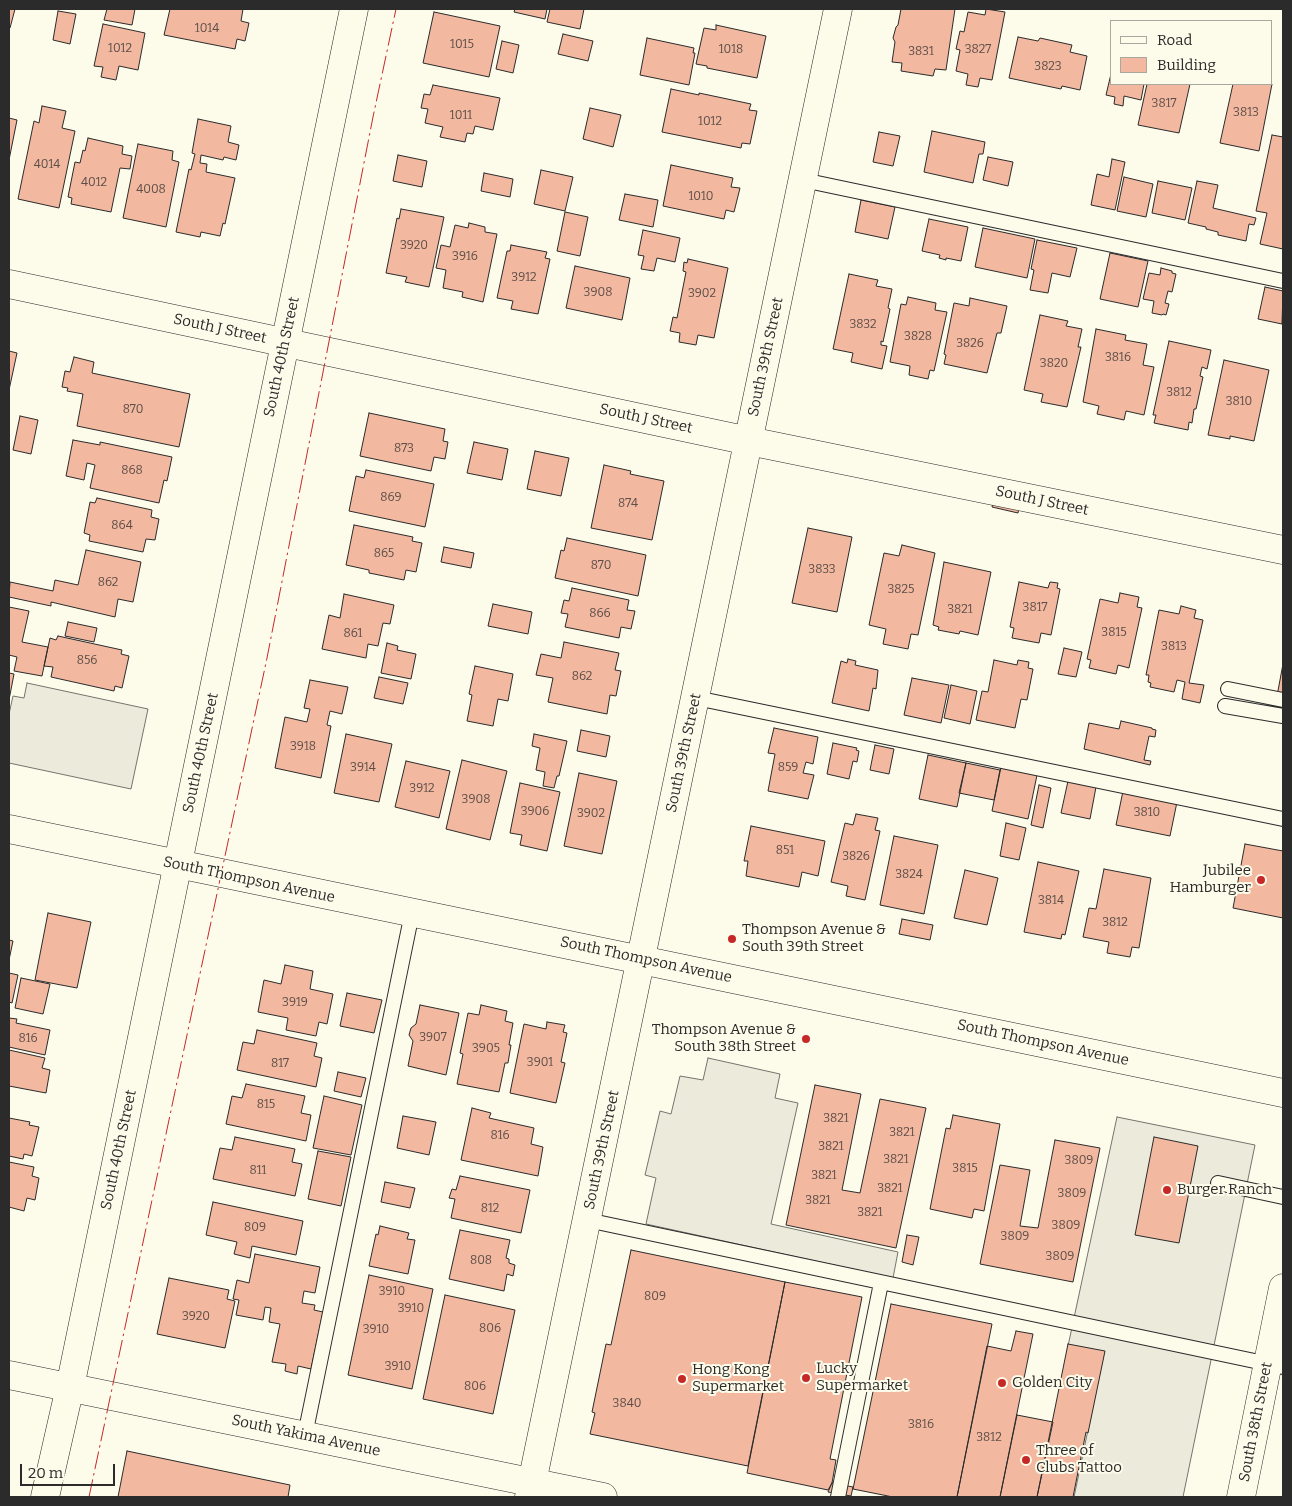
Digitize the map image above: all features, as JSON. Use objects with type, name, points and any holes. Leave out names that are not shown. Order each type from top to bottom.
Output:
[{"type":"street","name":"South 40th Street","points":[[45,1497],[70,1387],[354,9]]},
{"type":"street","name":"South 39th Street","points":[[530,1490],[642,959],[838,9]]},
{"type":"street","name":"South J Street","points":[[9,284],[749,441],[1283,550]]},
{"type":"street","name":"South Thompson Avenue","points":[[9,829],[1283,1093]]},
{"type":"street","name":"South 38th Street","points":[[1240,1497],[1275,1365],[1283,1288]]},
{"type":"street","name":"South Yakima Avenue","points":[[9,1374],[305,1435],[530,1490],[603,1497]]},
{"type":"lane","points":[[803,180],[1283,281]]},
{"type":"lane","points":[[1228,689],[1283,700]]},
{"type":"lane","points":[[696,698],[1283,820]]},
{"type":"lane","points":[[1225,706],[1283,716]]},
{"type":"lane","points":[[305,1435],[412,913]]},
{"type":"lane","points":[[1218,1183],[1283,1197]]},
{"type":"lane","points":[[587,1220],[1275,1365]]},
{"type":"lane","points":[[838,1497],[882,1283]]},
{"type":"shaded area","points":[[27,683],[148,709],[131,789],[9,763],[9,714],[13,696],[24,698]]},
{"type":"shaded area","points":[[708,1058],[780,1074],[775,1098],[798,1103],[771,1224],[898,1252],[893,1278],[646,1224],[656,1178],[645,1175],[660,1111],[671,1114],[680,1076],[703,1080]]},
{"type":"shaded area","points":[[1117,1117],[1255,1145],[1183,1497],[1074,1497],[1104,1353],[1068,1346]]},
{"type":"building","points":[[9,9],[15,9],[10,28],[9,28]]},
{"type":"building","points":[[107,9],[135,9],[132,25],[104,20]]},
{"type":"building","points":[[170,9],[243,9],[241,21],[249,23],[245,41],[237,39],[235,49],[164,35]]},
{"type":"building","points":[[515,9],[547,9],[545,19],[514,12]]},
{"type":"building","points":[[550,9],[584,9],[580,29],[547,22]]},
{"type":"building","points":[[901,9],[955,9],[946,70],[935,69],[933,76],[901,71],[902,63],[892,62],[895,42],[893,38]]},
{"type":"building","points":[[986,9],[1005,12],[992,80],[980,78],[978,87],[966,85],[968,74],[956,71],[960,50],[956,49],[960,31],[964,32],[968,12],[985,15]]},
{"type":"building","points":[[58,11],[76,14],[70,44],[53,40]]},
{"type":"building","points":[[434,12],[500,26],[489,77],[423,63]]},
{"type":"building","points":[[103,24],[145,33],[138,70],[119,66],[116,80],[101,77],[103,67],[94,66]]},
{"type":"building","points":[[716,25],[766,36],[757,78],[696,64],[704,28],[716,30]]},
{"type":"building","points":[[563,34],[593,41],[588,61],[558,54]]},
{"type":"building","points":[[1018,37],[1038,41],[1040,38],[1072,45],[1070,52],[1087,56],[1080,90],[1062,86],[1061,89],[1009,78]]},
{"type":"building","points":[[647,38],[694,48],[693,53],[695,53],[689,85],[640,75]]},
{"type":"building","points":[[502,41],[519,45],[513,73],[496,69]]},
{"type":"building","points":[[1110,78],[1110,85],[1144,85],[1141,100],[1124,96],[1123,106],[1114,104],[1115,97],[1106,95]]},
{"type":"building","points":[[433,85],[500,98],[493,130],[475,126],[473,134],[467,133],[465,142],[440,137],[443,127],[425,123],[428,109],[421,108],[424,94],[430,95]]},
{"type":"building","points":[[1147,85],[1190,85],[1179,133],[1138,125]]},
{"type":"building","points":[[1233,85],[1272,85],[1259,151],[1220,143]]},
{"type":"building","points":[[671,89],[751,104],[749,110],[757,111],[750,144],[742,143],[741,148],[662,132]]},
{"type":"building","points":[[42,106],[66,111],[62,128],[75,131],[59,208],[18,199],[34,121],[39,123]]},
{"type":"building","points":[[590,108],[621,115],[613,147],[583,139]]},
{"type":"building","points":[[9,118],[17,120],[9,160]]},
{"type":"building","points":[[198,119],[231,126],[228,142],[239,145],[236,160],[224,157],[223,160],[201,155],[200,163],[207,164],[206,172],[235,178],[225,224],[223,223],[220,236],[201,232],[200,237],[176,232],[189,169],[191,170],[195,154],[192,153]]},
{"type":"building","points":[[932,131],[985,142],[983,154],[979,154],[973,183],[924,172]]},
{"type":"building","points":[[879,132],[900,136],[893,166],[873,162]]},
{"type":"building","points":[[1272,135],[1283,137],[1283,249],[1260,244],[1267,213],[1256,211]]},
{"type":"building","points":[[88,138],[123,146],[122,154],[132,156],[130,169],[120,168],[111,212],[71,204],[72,198],[68,197],[75,162],[80,163]]},
{"type":"building","points":[[138,144],[173,151],[172,160],[179,162],[166,227],[123,218]]},
{"type":"building","points":[[398,155],[427,161],[422,187],[393,181]]},
{"type":"building","points":[[988,157],[1013,162],[1008,186],[983,180]]},
{"type":"building","points":[[1112,159],[1125,162],[1115,210],[1091,205],[1097,174],[1109,177]]},
{"type":"building","points":[[671,165],[733,178],[731,187],[740,188],[734,212],[726,210],[724,219],[663,206]]},
{"type":"building","points":[[541,170],[573,177],[565,211],[534,204]]},
{"type":"building","points":[[484,173],[513,179],[510,197],[481,191]]},
{"type":"building","points":[[1124,177],[1153,184],[1146,217],[1117,211]]},
{"type":"building","points":[[1158,181],[1192,188],[1185,220],[1152,213]]},
{"type":"building","points":[[1197,181],[1218,185],[1213,208],[1256,218],[1254,225],[1249,224],[1246,241],[1218,235],[1218,232],[1206,229],[1206,227],[1188,223]]},
{"type":"building","points":[[625,194],[658,200],[653,227],[619,220]]},
{"type":"building","points":[[861,200],[895,207],[888,239],[855,232]]},
{"type":"building","points":[[401,209],[444,217],[429,287],[405,282],[407,277],[386,273],[397,218],[399,219]]},
{"type":"building","points":[[565,212],[588,217],[580,256],[557,251]]},
{"type":"building","points":[[929,219],[968,227],[961,261],[946,258],[946,260],[939,258],[940,255],[922,251]]},
{"type":"building","points":[[469,223],[485,227],[485,232],[497,234],[483,302],[462,297],[463,292],[443,288],[446,270],[436,268],[441,245],[450,247],[455,225],[468,228]]},
{"type":"building","points":[[983,228],[1035,239],[1027,278],[975,267]]},
{"type":"building","points":[[643,230],[680,238],[675,262],[657,258],[654,271],[641,269],[644,256],[638,255]]},
{"type":"building","points":[[1037,240],[1077,248],[1070,277],[1052,273],[1048,293],[1030,290],[1034,270],[1031,269]]},
{"type":"building","points":[[511,245],[547,252],[545,258],[550,259],[538,314],[511,309],[513,301],[497,298],[507,251],[510,251]]},
{"type":"building","points":[[1110,253],[1148,261],[1138,307],[1100,299]]},
{"type":"building","points":[[688,259],[728,268],[714,338],[698,335],[696,345],[679,342],[680,333],[670,331],[673,317],[677,318],[686,272],[683,271],[684,262],[687,263]]},
{"type":"building","points":[[575,266],[630,278],[622,320],[566,308]]},
{"type":"building","points":[[1161,268],[1176,274],[1172,292],[1168,291],[1165,303],[1169,304],[1166,315],[1152,313],[1154,301],[1143,299],[1149,273],[1160,275]]},
{"type":"building","points":[[849,274],[878,280],[876,286],[892,289],[883,342],[881,341],[881,345],[887,346],[882,369],[851,362],[853,353],[833,349]]},
{"type":"building","points":[[1265,287],[1283,291],[1282,324],[1258,319]]},
{"type":"building","points":[[908,297],[936,303],[935,310],[947,312],[934,371],[930,370],[928,379],[909,375],[910,366],[890,362],[901,304],[906,305]]},
{"type":"building","points":[[970,298],[1007,306],[1001,333],[997,333],[987,373],[944,364],[946,355],[944,354],[954,303],[969,306]]},
{"type":"building","points":[[1040,315],[1068,321],[1066,326],[1082,329],[1078,347],[1081,347],[1067,407],[1041,402],[1043,394],[1024,390]]},
{"type":"building","points":[[1096,329],[1126,335],[1125,340],[1147,344],[1143,365],[1154,367],[1144,415],[1126,411],[1124,420],[1097,414],[1099,406],[1083,402]]},
{"type":"building","points":[[1169,341],[1211,350],[1207,369],[1202,367],[1200,376],[1203,377],[1196,409],[1194,409],[1192,423],[1189,422],[1188,430],[1154,423],[1156,415],[1153,415]]},
{"type":"building","points":[[9,351],[17,353],[9,390]]},
{"type":"building","points":[[74,357],[94,362],[92,373],[190,394],[179,447],[77,426],[83,394],[67,391],[68,388],[62,387],[65,371],[70,372]]},
{"type":"building","points":[[1224,360],[1269,370],[1254,441],[1230,436],[1230,439],[1208,435]]},
{"type":"building","points":[[369,413],[445,429],[443,441],[448,442],[445,459],[434,457],[431,471],[360,456]]},
{"type":"building","points":[[20,416],[38,420],[31,454],[13,450]]},
{"type":"building","points":[[73,440],[100,445],[100,442],[172,457],[167,481],[164,480],[159,503],[90,488],[95,465],[87,463],[84,480],[66,476]]},
{"type":"building","points":[[474,442],[508,449],[502,480],[467,473]]},
{"type":"building","points":[[535,451],[569,458],[561,496],[527,489]]},
{"type":"building","points":[[604,465],[631,471],[630,474],[664,481],[652,540],[591,528]]},
{"type":"building","points":[[366,470],[434,484],[425,527],[349,511],[356,476],[364,478]]},
{"type":"building","points":[[97,498],[152,510],[151,517],[159,519],[155,540],[146,539],[143,552],[89,541],[90,535],[84,533],[90,502],[95,503]]},
{"type":"building","points":[[994,498],[1020,503],[1018,513],[992,507]]},
{"type":"building","points":[[354,525],[413,537],[412,541],[422,543],[416,572],[406,570],[404,580],[369,573],[369,570],[346,565]]},
{"type":"building","points":[[808,528],[852,537],[837,612],[792,603]]},
{"type":"building","points":[[567,538],[646,555],[638,596],[555,578],[561,550],[564,551]]},
{"type":"building","points":[[902,545],[935,553],[918,635],[911,634],[908,649],[883,644],[886,629],[869,625],[884,553],[899,556]]},
{"type":"building","points":[[444,547],[474,553],[471,568],[441,562]]},
{"type":"building","points":[[86,550],[141,562],[133,602],[118,599],[115,617],[51,602],[51,606],[9,597],[10,582],[53,591],[55,580],[78,585]]},
{"type":"building","points":[[944,562],[991,572],[978,635],[960,631],[959,634],[938,630],[939,627],[933,625]]},
{"type":"building","points":[[1019,582],[1048,588],[1050,582],[1058,583],[1057,588],[1060,589],[1051,635],[1041,633],[1039,643],[1012,638],[1014,628],[1010,627]]},
{"type":"building","points":[[572,588],[629,600],[627,610],[635,611],[631,629],[621,627],[619,638],[565,627],[568,614],[561,613],[564,600],[569,601]]},
{"type":"building","points":[[1120,593],[1139,597],[1137,607],[1142,608],[1129,668],[1118,665],[1116,674],[1089,668],[1091,660],[1087,659],[1100,599],[1118,603]]},
{"type":"building","points":[[344,594],[394,605],[390,624],[383,623],[378,646],[368,644],[366,658],[322,649],[329,615],[340,618]]},
{"type":"building","points":[[493,604],[532,612],[528,634],[488,626]]},
{"type":"building","points":[[1181,606],[1196,610],[1194,618],[1203,620],[1189,683],[1204,685],[1200,703],[1182,699],[1185,682],[1177,680],[1174,692],[1150,687],[1151,683],[1148,682],[1149,675],[1146,675],[1159,610],[1179,614]]},
{"type":"building","points":[[9,607],[29,611],[22,642],[48,647],[42,676],[14,671],[17,657],[9,655]]},
{"type":"building","points":[[68,622],[97,628],[94,642],[65,636]]},
{"type":"building","points":[[58,636],[122,650],[121,654],[129,656],[122,688],[115,686],[114,691],[51,677],[53,667],[44,666],[50,638],[56,640]]},
{"type":"building","points":[[564,642],[619,653],[615,670],[621,671],[616,696],[610,695],[607,714],[548,702],[553,678],[536,675],[541,654],[561,658]]},
{"type":"building","points":[[387,643],[398,646],[397,650],[416,654],[411,679],[381,673]]},
{"type":"building","points":[[1064,648],[1082,652],[1076,677],[1058,674]]},
{"type":"building","points":[[848,659],[856,661],[855,665],[878,670],[876,689],[873,688],[869,711],[832,703],[841,661],[847,663]]},
{"type":"building","points":[[994,660],[1017,665],[1018,660],[1029,662],[1028,668],[1033,669],[1027,700],[1021,699],[1015,728],[976,720],[982,691],[988,692]]},
{"type":"building","points":[[1283,664],[1283,698],[1277,696]]},
{"type":"building","points":[[475,666],[513,674],[508,701],[498,699],[493,726],[467,721],[472,695],[469,694]]},
{"type":"building","points":[[9,673],[14,674],[9,700]]},
{"type":"building","points":[[379,677],[408,683],[403,704],[374,698]]},
{"type":"building","points":[[912,678],[949,685],[941,723],[904,715]]},
{"type":"building","points":[[310,680],[348,687],[342,714],[330,711],[327,725],[331,726],[321,778],[275,768],[285,717],[307,722],[310,709],[304,708]]},
{"type":"building","points":[[951,685],[977,691],[970,724],[944,718]]},
{"type":"building","points":[[1121,721],[1156,730],[1155,737],[1149,736],[1144,760],[1151,761],[1150,765],[1084,749],[1089,723],[1119,729]]},
{"type":"building","points":[[774,728],[818,737],[813,764],[806,762],[803,773],[814,775],[808,799],[768,791],[775,754],[768,753]]},
{"type":"building","points":[[581,730],[610,736],[606,757],[577,751]]},
{"type":"building","points":[[346,734],[392,744],[379,802],[334,793]]},
{"type":"building","points":[[534,734],[567,741],[559,776],[557,776],[554,788],[543,786],[545,772],[536,770],[540,748],[532,746]]},
{"type":"building","points":[[833,743],[857,748],[856,750],[859,751],[857,762],[853,761],[849,779],[827,774]]},
{"type":"building","points":[[875,745],[894,749],[889,774],[870,770]]},
{"type":"building","points":[[928,755],[966,763],[957,807],[919,799]]},
{"type":"building","points":[[462,760],[507,771],[490,840],[446,829]]},
{"type":"building","points":[[406,761],[450,771],[439,818],[395,807]]},
{"type":"building","points":[[966,763],[1000,770],[994,800],[959,793]]},
{"type":"building","points":[[1001,767],[1037,775],[1028,819],[992,811]]},
{"type":"building","points":[[579,773],[617,781],[602,854],[564,846]]},
{"type":"building","points":[[1068,781],[1096,787],[1090,819],[1061,813]]},
{"type":"building","points":[[520,783],[560,792],[547,851],[520,845],[522,835],[510,833]]},
{"type":"building","points":[[1039,785],[1051,788],[1043,828],[1031,825]]},
{"type":"building","points":[[1123,791],[1177,802],[1170,836],[1116,825]]},
{"type":"building","points":[[856,814],[878,818],[875,830],[880,831],[865,900],[846,896],[848,886],[831,882],[845,823],[853,825]]},
{"type":"building","points":[[1006,823],[1026,828],[1019,860],[1000,856]]},
{"type":"building","points":[[751,826],[825,841],[818,876],[802,872],[799,887],[746,876],[748,861],[744,861]]},
{"type":"building","points":[[894,836],[938,845],[924,914],[880,905]]},
{"type":"building","name":"Jubilee Hamburger","points":[[1245,844],[1283,851],[1283,918],[1233,908]]},
{"type":"building","points":[[1038,862],[1079,871],[1065,935],[1062,934],[1061,939],[1024,932]]},
{"type":"building","points":[[1104,869],[1151,878],[1139,948],[1132,947],[1130,957],[1107,953],[1109,942],[1083,937],[1089,908],[1096,909]]},
{"type":"building","points":[[965,870],[998,878],[987,925],[954,918]]},
{"type":"building","points":[[48,913],[91,922],[77,988],[35,980]]},
{"type":"building","points":[[902,919],[933,925],[930,940],[899,934]]},
{"type":"building","points":[[9,940],[13,941],[9,960]]},
{"type":"building","points":[[285,965],[313,971],[310,989],[333,994],[327,1024],[319,1022],[316,1036],[286,1030],[288,1018],[258,1012],[264,980],[281,984]]},
{"type":"building","points":[[9,973],[18,975],[12,1003],[9,1002]]},
{"type":"building","points":[[21,978],[50,984],[43,1014],[15,1008]]},
{"type":"building","points":[[347,993],[382,1000],[374,1033],[340,1026]]},
{"type":"building","points":[[420,1005],[459,1013],[446,1075],[408,1066],[413,1041],[409,1035],[411,1028],[416,1024]]},
{"type":"building","points":[[481,1005],[507,1011],[505,1021],[513,1023],[508,1063],[505,1063],[499,1092],[457,1084],[463,1054],[460,1053],[468,1013],[479,1015]]},
{"type":"building","points":[[9,1018],[17,1019],[16,1023],[50,1030],[45,1055],[9,1047]]},
{"type":"building","points":[[547,1022],[565,1025],[563,1032],[567,1033],[561,1062],[565,1063],[556,1103],[510,1093],[524,1024],[546,1029]]},
{"type":"building","points":[[257,1030],[317,1043],[314,1056],[322,1058],[316,1087],[237,1070],[243,1042],[254,1044]]},
{"type":"building","points":[[9,1050],[45,1058],[42,1068],[50,1070],[46,1093],[9,1086]]},
{"type":"building","points":[[338,1072],[366,1078],[361,1097],[334,1091]]},
{"type":"building","points":[[246,1084],[305,1096],[301,1113],[311,1115],[306,1141],[226,1124],[232,1096],[242,1098]]},
{"type":"building","points":[[815,1085],[861,1094],[842,1190],[860,1193],[880,1099],[926,1108],[896,1248],[786,1225]]},
{"type":"building","points":[[324,1096],[362,1105],[351,1155],[313,1148]]},
{"type":"building","points":[[472,1108],[491,1113],[489,1118],[534,1128],[531,1144],[543,1147],[538,1176],[461,1160]]},
{"type":"building","points":[[953,1115],[1000,1124],[984,1211],[974,1209],[972,1218],[930,1209],[946,1128],[950,1129]]},
{"type":"building","points":[[403,1116],[436,1122],[429,1155],[397,1148]]},
{"type":"building","points":[[9,1118],[30,1122],[29,1125],[39,1127],[32,1156],[24,1154],[23,1159],[9,1156]]},
{"type":"building","points":[[235,1137],[295,1149],[292,1162],[302,1164],[295,1196],[213,1179],[220,1148],[232,1150]]},
{"type":"building","name":"Burger Ranch","points":[[1154,1137],[1198,1146],[1179,1243],[1135,1235]]},
{"type":"building","points":[[1055,1140],[1100,1148],[1073,1282],[980,1264],[1000,1165],[1030,1170],[1020,1226],[1038,1228]]},
{"type":"building","points":[[318,1151],[351,1157],[341,1206],[308,1199]]},
{"type":"building","points":[[9,1162],[34,1167],[32,1176],[39,1178],[35,1200],[27,1198],[24,1211],[9,1207]]},
{"type":"building","points":[[460,1176],[530,1190],[521,1233],[451,1218],[455,1199],[449,1198],[452,1189],[456,1190]]},
{"type":"building","points":[[385,1182],[415,1188],[410,1208],[381,1202]]},
{"type":"building","points":[[213,1202],[303,1221],[296,1255],[252,1246],[250,1258],[234,1254],[237,1242],[206,1235]]},
{"type":"building","points":[[380,1226],[409,1233],[407,1239],[415,1240],[408,1274],[369,1266],[376,1234],[378,1235]]},
{"type":"building","points":[[460,1230],[510,1240],[506,1258],[509,1259],[509,1263],[515,1265],[513,1276],[507,1274],[504,1291],[449,1279]]},
{"type":"building","points":[[907,1235],[919,1237],[913,1265],[902,1262]]},
{"type":"building","name":"Hong Kong Supermarket","points":[[631,1250],[785,1282],[748,1466],[590,1434],[595,1413],[592,1412],[606,1344],[611,1345]]},
{"type":"building","points":[[255,1254],[320,1267],[315,1293],[304,1291],[302,1303],[315,1305],[314,1310],[323,1312],[311,1369],[298,1366],[297,1374],[285,1371],[286,1364],[272,1362],[280,1324],[269,1322],[271,1308],[265,1307],[263,1320],[236,1315],[239,1300],[233,1299],[237,1280],[249,1283]]},
{"type":"building","points":[[369,1275],[433,1289],[412,1389],[348,1375]]},
{"type":"building","points":[[169,1278],[229,1290],[227,1299],[235,1301],[225,1348],[157,1334]]},
{"type":"building","name":"Lucky Supermarket","points":[[785,1282],[862,1297],[830,1459],[836,1460],[832,1483],[828,1490],[747,1473]]},
{"type":"building","points":[[445,1295],[515,1310],[493,1414],[423,1399]]},
{"type":"building","points":[[891,1304],[992,1324],[957,1497],[893,1497],[853,1489]]},
{"type":"building","name":"Golden City","points":[[1016,1331],[1033,1334],[1000,1497],[957,1497],[987,1346],[1011,1351]]},
{"type":"building","points":[[1068,1344],[1105,1351],[1073,1497],[1037,1497]]},
{"type":"building","name":"Three of Clubs Tattoo","points":[[1017,1415],[1053,1422],[1037,1497],[1000,1497]]},
{"type":"building","points":[[127,1451],[290,1485],[288,1497],[118,1497]]},
{"type":"building","points":[[832,1483],[853,1487],[851,1496],[828,1492]]},
{"type":"power","points":[[89,1497],[267,658],[373,117],[396,9]]},
{"type":"place","name":"Jubilee Hamburger","points":[[1261,880]]},
{"type":"place","name":"Thompson Avenue & South 39th Street","points":[[732,939]]},
{"type":"place","name":"Thompson Avenue & South 38th Street","points":[[806,1039]]},
{"type":"place","name":"Burger Ranch","points":[[1167,1190]]},
{"type":"place","name":"Lucky Supermarket","points":[[806,1378]]},
{"type":"place","name":"Hong Kong Supermarket","points":[[682,1379]]},
{"type":"place","name":"Golden City","points":[[1002,1383]]},
{"type":"place","name":"Three of Clubs Tattoo","points":[[1026,1460]]}]
